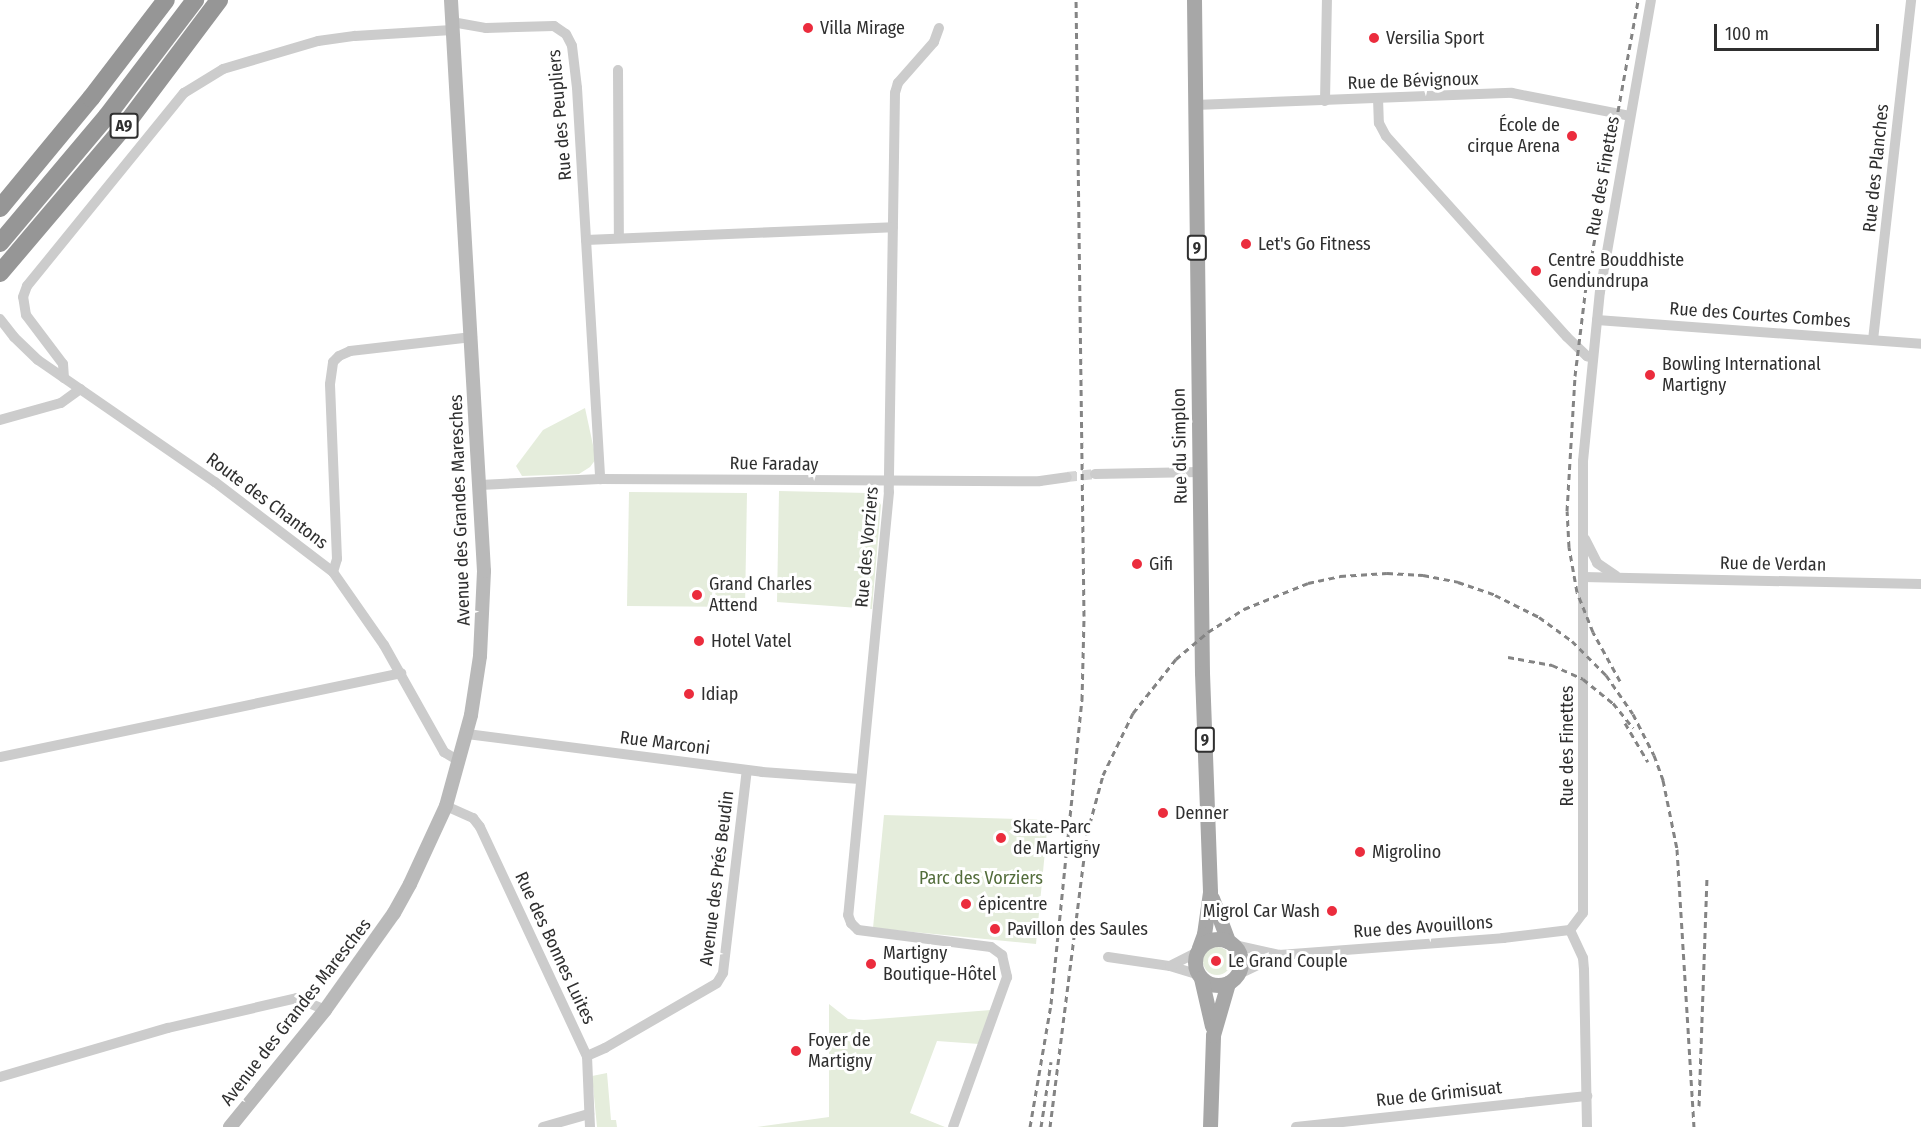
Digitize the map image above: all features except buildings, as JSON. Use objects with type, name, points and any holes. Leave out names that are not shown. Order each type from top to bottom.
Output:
[{"type":"highway","points":[[0,208],[91,98],[166,0]]},
{"type":"highway","name":"A9","points":[[0,243],[100,125],[195,0]]},
{"type":"highway","name":"A9","points":[[0,272],[123,128],[219,0]]},
{"type":"main road","name":"Avenue des Grandes Maresches","points":[[230,1127],[325,1010],[394,913],[411,884],[446,806],[467,734],[476,686],[483,622],[480,485],[451,0]]},
{"type":"main road","name":"Rue du Simplon","points":[[1194,0],[1202,673],[1210,892],[1206,928],[1198,950]]},
{"type":"main road","name":"Rue du Simplon","points":[[1210,892],[1219,921],[1231,943]]},
{"type":"main road","points":[[1198,950],[1213,939],[1231,943]]},
{"type":"main road","name":"9","points":[[1213,1035],[1241,959],[1231,943]]},
{"type":"main road","name":"9","points":[[1198,950],[1195,963],[1213,1035],[1210,1127]]},
{"type":"main road","points":[[1200,977],[1214,985],[1232,979]]},
{"type":"street","points":[[1325,101],[1327,0]]},
{"type":"street","name":"Rue des Finettes","points":[[1570,930],[1583,913],[1583,461],[1597,320],[1651,0]]},
{"type":"street","name":"Rue des Planches","points":[[1873,340],[1911,0]]},
{"type":"street","name":"Rue des Peupliers","points":[[64,378],[63,364],[26,315],[23,304],[27,286],[184,93],[223,69],[318,41],[452,26],[486,28],[551,26],[562,31],[574,52],[600,479]]},
{"type":"street","name":"Rue des Vorziers","points":[[939,28],[934,42],[896,88],[889,481],[849,908],[851,923],[858,930],[992,947],[1002,955],[1007,977],[952,1127]]},
{"type":"street","points":[[618,70],[619,238]]},
{"type":"street","name":"Rue de Bévignoux","points":[[1195,105],[1512,93],[1630,116]]},
{"type":"street","points":[[1378,98],[1380,123],[1386,136],[1567,337],[1587,356],[1593,357]]},
{"type":"street","points":[[586,240],[894,227]]},
{"type":"street","name":"Route des Chantons","points":[[0,319],[31,355],[223,488],[333,572],[357,603],[401,673],[444,752],[459,761]]},
{"type":"street","name":"Rue des Courtes Combes","points":[[1597,320],[1921,344]]},
{"type":"street","points":[[333,572],[338,559],[330,384],[333,362],[350,351],[472,337]]},
{"type":"street","points":[[0,420],[61,403],[80,389]]},
{"type":"street","points":[[1095,474],[1200,471]]},
{"type":"street","name":"Rue Faraday","points":[[480,485],[600,479],[1040,481],[1067,477]]},
{"type":"street","name":"Rue de Verdan","points":[[1583,535],[1597,563],[1611,574],[1625,578]]},
{"type":"street","name":"Rue de Verdan","points":[[1583,577],[1921,584]]},
{"type":"street","points":[[0,757],[401,673]]},
{"type":"street","name":"Rue Marconi","points":[[467,734],[747,770],[838,779],[860,778]]},
{"type":"street","name":"Avenue des Prés Beudin","points":[[587,1056],[605,1048],[717,983],[723,973],[747,770]]},
{"type":"street","name":"Rue des Bonnes Luites","points":[[446,806],[473,818],[480,827],[587,1056],[590,1127]]},
{"type":"street","points":[[1570,930],[1583,957],[1587,1127]]},
{"type":"street","name":"Rue des Avouillons","points":[[1231,943],[1279,955],[1503,938],[1570,930]]},
{"type":"street","points":[[1170,966],[1198,950]]},
{"type":"street","name":"Rue des Avouillons","points":[[1232,979],[1279,955]]},
{"type":"street","points":[[1108,957],[1170,966],[1200,977]]},
{"type":"street","points":[[0,1077],[168,1028],[292,999],[303,999],[325,1010]]},
{"type":"street","name":"Rue de Grimisuat","points":[[1296,1127],[1587,1096]]},
{"type":"street","points":[[543,1127],[589,1114]]},
{"type":"green space","points":[[585,408],[596,459],[590,467],[579,474],[522,476],[516,466],[543,430]]},
{"type":"green space","points":[[779,491],[868,493],[876,497],[881,505],[872,609],[777,602]]},
{"type":"green space","points":[[629,492],[747,493],[745,607],[627,606]]},
{"type":"green space","name":"Parc des Vorziers","points":[[884,815],[1048,820],[1036,944],[873,928]]},
{"type":"green space","points":[[1217,947],[1227,951],[1231,961],[1227,971],[1217,975],[1207,971],[1203,961],[1207,951]]},
{"type":"green space","points":[[829,1004],[848,1019],[864,1020],[991,1010],[979,1044],[937,1041],[910,1113],[945,1127],[757,1127],[829,1117]]},
{"type":"green space","points":[[607,1073],[611,1120],[616,1120],[617,1127],[597,1127],[592,1076]]},
{"type":"tunnel","points":[[1067,477],[1095,474]]},
{"type":"railway","points":[[1030,1127],[1051,1004],[1082,700],[1084,616],[1076,0]]},
{"type":"railway","points":[[1620,681],[1593,632],[1577,592],[1569,547],[1567,511],[1575,376],[1586,287],[1638,0]]},
{"type":"railway","points":[[1050,1127],[1087,834],[1103,775],[1133,713],[1176,659],[1208,632],[1244,609],[1308,583],[1340,576],[1387,573],[1423,575],[1458,582],[1495,595],[1539,617],[1572,641],[1606,675],[1633,714],[1654,755],[1663,780],[1677,849],[1694,1127]]},
{"type":"railway","points":[[1508,657],[1552,665],[1583,679],[1613,703],[1633,728]]},
{"type":"railway","points":[[1625,723],[1648,762]]},
{"type":"railway","points":[[1699,1106],[1707,878]]},
{"type":"railway","points":[[1041,1127],[1051,1062]]},
{"type":"place","name":"Villa Mirage","points":[[808,28]]},
{"type":"place","name":"Versilia Sport","points":[[1374,38]]},
{"type":"place","name":"École de cirque Arena","points":[[1572,136]]},
{"type":"place","name":"Let's Go Fitness","points":[[1246,244]]},
{"type":"place","name":"Centre Bouddhiste Gendundrupa","points":[[1536,271]]},
{"type":"place","name":"Bowling International Martigny","points":[[1650,375]]},
{"type":"place","name":"Gifi","points":[[1137,564]]},
{"type":"place","name":"Grand Charles Attend","points":[[697,595]]},
{"type":"place","name":"Hotel Vatel","points":[[699,641]]},
{"type":"place","name":"Idiap","points":[[689,694]]},
{"type":"place","name":"Denner","points":[[1163,813]]},
{"type":"place","name":"Skate-Parc de Martigny","points":[[1001,838]]},
{"type":"place","name":"Migrolino","points":[[1360,852]]},
{"type":"place","name":"épicentre","points":[[966,904]]},
{"type":"place","name":"Migrol Car Wash","points":[[1332,911]]},
{"type":"place","name":"Pavillon des Saules","points":[[995,929]]},
{"type":"place","name":"Le Grand Couple","points":[[1216,961]]},
{"type":"place","name":"Martigny Boutique-Hôtel","points":[[871,964]]},
{"type":"place","name":"Foyer de Martigny","points":[[796,1051]]}]
